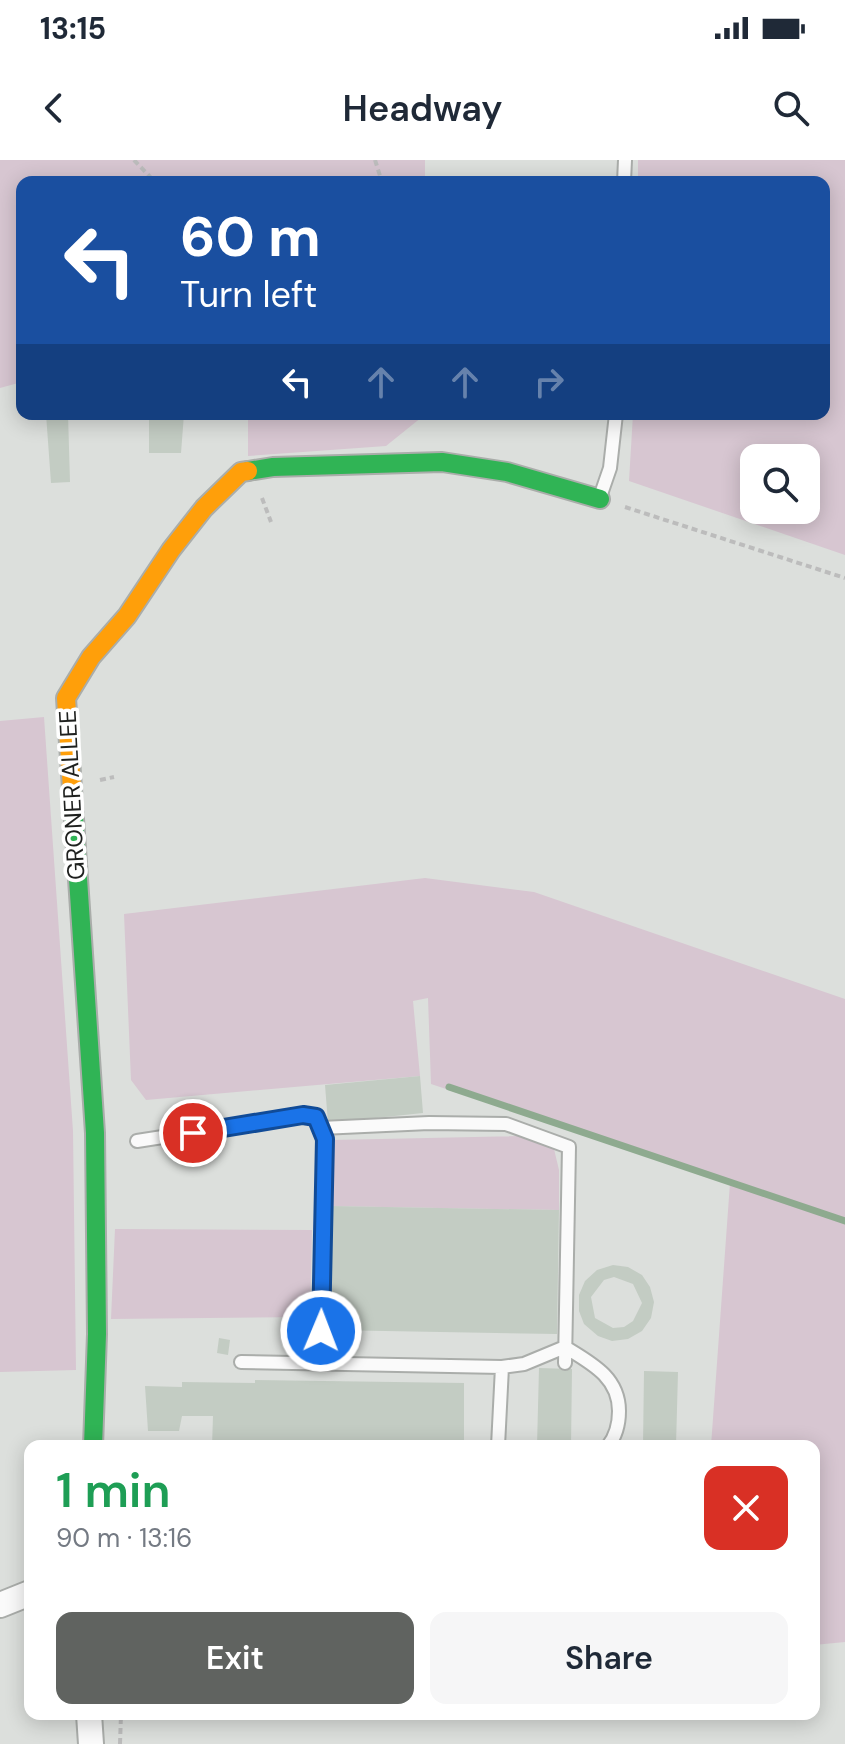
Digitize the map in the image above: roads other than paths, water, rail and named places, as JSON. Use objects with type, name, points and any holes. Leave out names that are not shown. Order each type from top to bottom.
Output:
[{"type":"street","name":"GRONER ALLEE","points":[[93,1440],[97,1334],[95,1133],[66,698],[91,657],[127,616],[171,550],[204,508],[241,472],[273,467],[442,462],[507,472],[600,499]]},
{"type":"street","points":[[0,1605],[24,1595]]},
{"type":"street","points":[[89,1720],[91,1744]]},
{"type":"lane","points":[[600,499],[610,468],[615,420]]},
{"type":"lane","points":[[137,1141],[303,1115],[316,1117],[325,1139],[321,1363]]},
{"type":"lane","points":[[321,1128],[429,1123],[506,1124],[569,1147],[565,1363]]},
{"type":"lane","points":[[241,1362],[502,1367],[524,1364],[565,1347]]},
{"type":"lane","points":[[565,1347],[611,1380],[619,1397],[619,1421],[611,1440]]},
{"type":"lane","points":[[498,1440],[502,1367]]},
{"type":"waterway","points":[[449,1087],[845,1221]]}]
